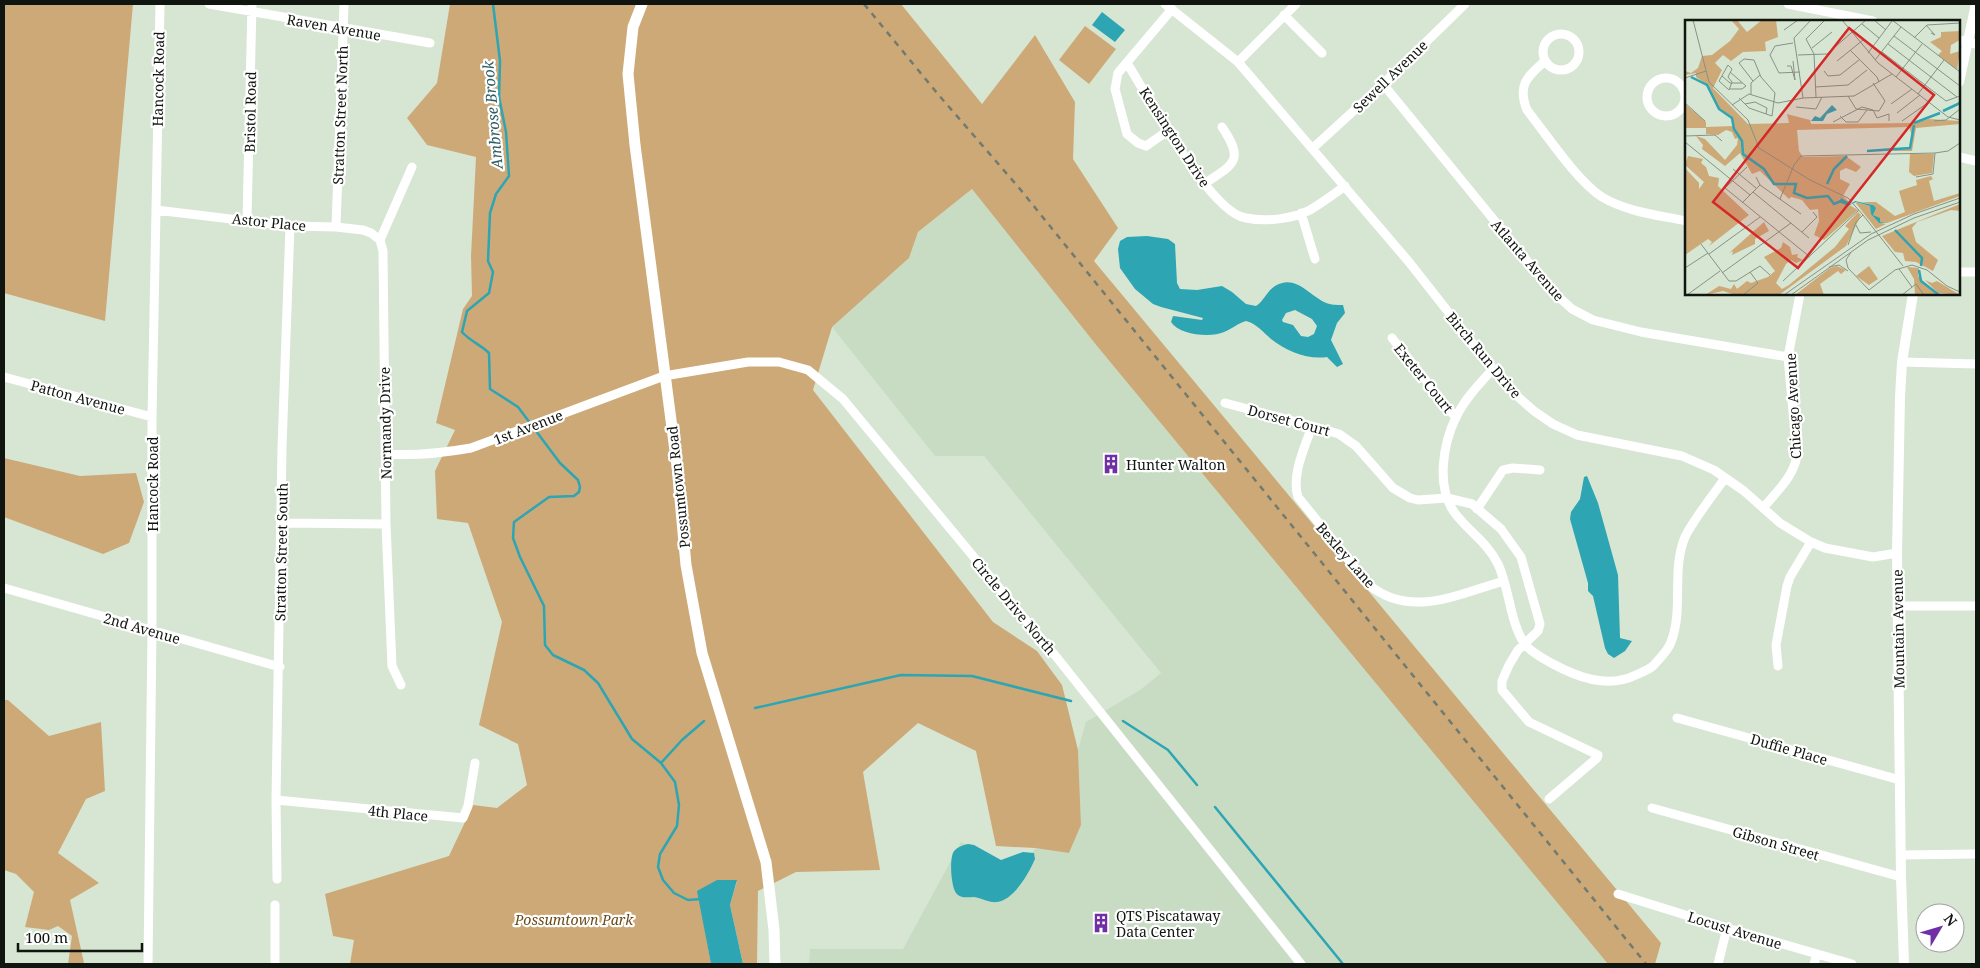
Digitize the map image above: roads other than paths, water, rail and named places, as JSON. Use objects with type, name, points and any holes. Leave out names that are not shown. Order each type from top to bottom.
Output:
[{"type":"main road","name":"Possumtown Road","points":[[642,4],[633,27],[628,74],[635,145],[678,466],[686,564],[702,653],[766,862],[774,930],[774,964]]},
{"type":"street","name":"Hancock Road","points":[[148,964],[152,631],[152,417],[160,4]]},
{"type":"street","name":"Raven Avenue","points":[[209,4],[252,8],[344,29],[430,43]]},
{"type":"street","name":"Stratton Street North","points":[[336,227],[344,4]]},
{"type":"street","points":[[1238,62],[1296,4]]},
{"type":"street","name":"Sewell Avenue","points":[[1313,148],[1383,84],[1465,4]]},
{"type":"street","points":[[1788,4],[1868,20]]},
{"type":"street","points":[[1960,77],[1976,4]]},
{"type":"street","points":[[1168,6],[1118,73],[1115,89],[1127,134],[1138,143],[1146,146],[1169,130]]},
{"type":"street","name":"Birch Run Drive","points":[[1168,6],[1238,62],[1409,262],[1493,369],[1517,396],[1534,411],[1553,424],[1577,434],[1682,456],[1714,470],[1744,491],[1780,523],[1811,542],[1842,552],[1873,557],[1897,553]]},
{"type":"street","name":"Bristol Road","points":[[247,220],[252,8]]},
{"type":"street","points":[[1284,16],[1322,53]]},
{"type":"street","points":[[1560,33],[1571,36],[1578,45],[1578,57],[1572,66],[1567,69],[1556,70],[1545,61],[1542,52],[1543,46],[1549,37],[1560,33]]},
{"type":"street","points":[[1545,61],[1529,76],[1524,84],[1522,97],[1527,110],[1581,178],[1601,196],[1616,204],[1642,212],[1685,221]]},
{"type":"street","name":"Kensington Drive","points":[[1127,63],[1204,184],[1229,210],[1245,218],[1272,219],[1292,216],[1309,210],[1345,186]]},
{"type":"street","points":[[1669,78],[1675,80],[1683,89],[1685,100],[1678,112],[1669,116],[1657,114],[1649,105],[1649,88],[1658,80],[1669,78]]},
{"type":"street","name":"Atlanta Avenue","points":[[1383,84],[1551,290],[1572,309],[1593,320],[1641,332],[1788,357]]},
{"type":"street","points":[[1204,184],[1228,168],[1235,155],[1232,142],[1222,127]]},
{"type":"street","points":[[1960,157],[1976,161]]},
{"type":"street","points":[[380,240],[412,167]]},
{"type":"street","name":"Astor Place","points":[[156,210],[290,226],[336,227],[363,230],[380,240]]},
{"type":"street","points":[[1301,213],[1315,259]]},
{"type":"street","name":"Stratton Street South","points":[[277,879],[276,800],[280,667],[281,523],[290,226]]},
{"type":"street","name":"Normandy Drive","points":[[380,240],[384,251],[386,524],[392,666],[401,684]]},
{"type":"street","points":[[1960,272],[1976,272]]},
{"type":"street","name":"Chicago Avenue","points":[[1763,508],[1790,475],[1796,461],[1788,357],[1800,295]]},
{"type":"street","name":"Mountain Avenue","points":[[1904,964],[1897,553],[1902,362],[1913,295]]},
{"type":"street","name":"Exeter Court","points":[[1392,338],[1456,418]]},
{"type":"street","name":"Circle Drive North","points":[[666,375],[748,362],[779,362],[808,370],[843,399],[1054,654],[1301,964]]},
{"type":"street","points":[[1902,362],[1976,364]]},
{"type":"street","points":[[1493,369],[1476,388],[1456,418],[1448,441],[1444,464],[1447,498],[1454,511],[1498,563],[1517,628],[1524,644],[1541,658],[1560,668],[1582,678],[1600,682],[1617,682],[1650,668],[1662,656],[1671,642],[1675,622],[1680,554],[1685,537],[1725,478]]},
{"type":"street","name":"1st Avenue","points":[[386,454],[403,455],[446,452],[471,448],[666,375]]},
{"type":"street","name":"Patton Avenue","points":[[4,377],[152,417]]},
{"type":"street","name":"Dorset Court","points":[[1225,403],[1312,426],[1347,439],[1356,446],[1393,488],[1401,494],[1418,500],[1447,498],[1472,504],[1501,529],[1521,557],[1540,624],[1538,631],[1524,644]]},
{"type":"street","name":"Bexley Lane","points":[[1312,426],[1296,478],[1295,488],[1298,497],[1369,585],[1378,592],[1401,601],[1423,603],[1504,580]]},
{"type":"street","points":[[1477,509],[1503,470],[1513,468],[1540,470]]},
{"type":"street","points":[[281,523],[386,524]]},
{"type":"street","points":[[1778,666],[1776,645],[1787,586],[1790,577],[1811,542]]},
{"type":"street","name":"2nd Avenue","points":[[4,588],[280,667]]},
{"type":"street","points":[[1898,606],[1976,606]]},
{"type":"street","points":[[1524,644],[1513,657],[1502,680],[1502,690],[1529,722],[1598,755],[1598,758],[1550,799]]},
{"type":"street","name":"Duffie Place","points":[[1678,718],[1900,780]]},
{"type":"street","name":"4th Place","points":[[276,800],[464,818],[468,806],[475,763]]},
{"type":"street","name":"Gibson Street","points":[[1652,808],[1902,877]]},
{"type":"street","points":[[1901,855],[1976,854]]},
{"type":"street","name":"Locust Avenue","points":[[1618,894],[1852,964]]},
{"type":"street","points":[[275,905],[275,964]]},
{"type":"street","points":[[1718,964],[1727,928]]},
{"type":"street","points":[[1814,964],[1817,954]]},
{"type":"water","points":[[1102,12],[1125,30],[1115,42],[1092,25]]},
{"type":"water","points":[[1147,236],[1168,239],[1175,244],[1177,283],[1180,289],[1197,290],[1222,286],[1246,304],[1256,306],[1275,286],[1289,282],[1301,286],[1326,303],[1343,305],[1345,313],[1337,323],[1331,340],[1343,364],[1337,367],[1327,357],[1305,356],[1290,351],[1271,339],[1257,326],[1246,321],[1224,332],[1211,335],[1181,330],[1171,322],[1173,316],[1202,320],[1203,318],[1153,304],[1135,289],[1120,268],[1118,249],[1120,241],[1127,237]],"holes":[[[1295,310],[1312,319],[1317,326],[1314,334],[1308,337],[1301,336],[1293,325],[1282,320],[1286,313]]]},
{"type":"water","points":[[1587,476],[1598,503],[1618,575],[1620,638],[1632,641],[1625,651],[1614,658],[1608,654],[1605,648],[1593,596],[1588,591],[1588,583],[1570,519],[1571,512],[1580,499],[1584,477]]},
{"type":"water","points":[[974,845],[1001,860],[1023,852],[1034,853],[1035,859],[1020,885],[1003,900],[994,902],[974,897],[962,897],[954,889],[951,872],[952,855],[960,846]]},
{"type":"water","points":[[717,880],[737,880],[730,905],[743,964],[711,964],[697,891]]},
{"type":"waterway","name":"Ambrose Brook","points":[[493,4],[500,61],[499,97],[506,132],[509,176],[496,194],[490,213],[488,261],[493,272],[489,293],[467,311],[462,332],[489,353],[490,389],[518,407],[530,423]]},
{"type":"waterway","name":"Ambrose Brook","points":[[533,427],[560,463],[578,480],[580,487],[579,492],[574,496],[549,497],[514,522],[513,538],[520,557],[544,606],[545,645],[553,655],[584,670],[598,683],[632,739],[661,763],[675,782],[679,805],[677,826],[660,854],[658,867],[663,880],[674,893],[688,900],[701,899]]},
{"type":"waterway","points":[[755,708],[901,675],[972,676],[1071,701]]},
{"type":"waterway","points":[[661,763],[682,740],[704,721]]},
{"type":"waterway","points":[[1123,721],[1168,750],[1197,785]]},
{"type":"waterway","points":[[1215,807],[1343,964]]},
{"type":"railway","points":[[864,4],[937,93],[1020,189],[1646,964]]},
{"type":"place","name":"Hunter Walton","points":[[1111,464]]},
{"type":"place","name":"QTS Piscataway Data Center","points":[[1101,923]]},
{"type":"park label","name":"Possumtown Park","points":[[574,919]]}]
